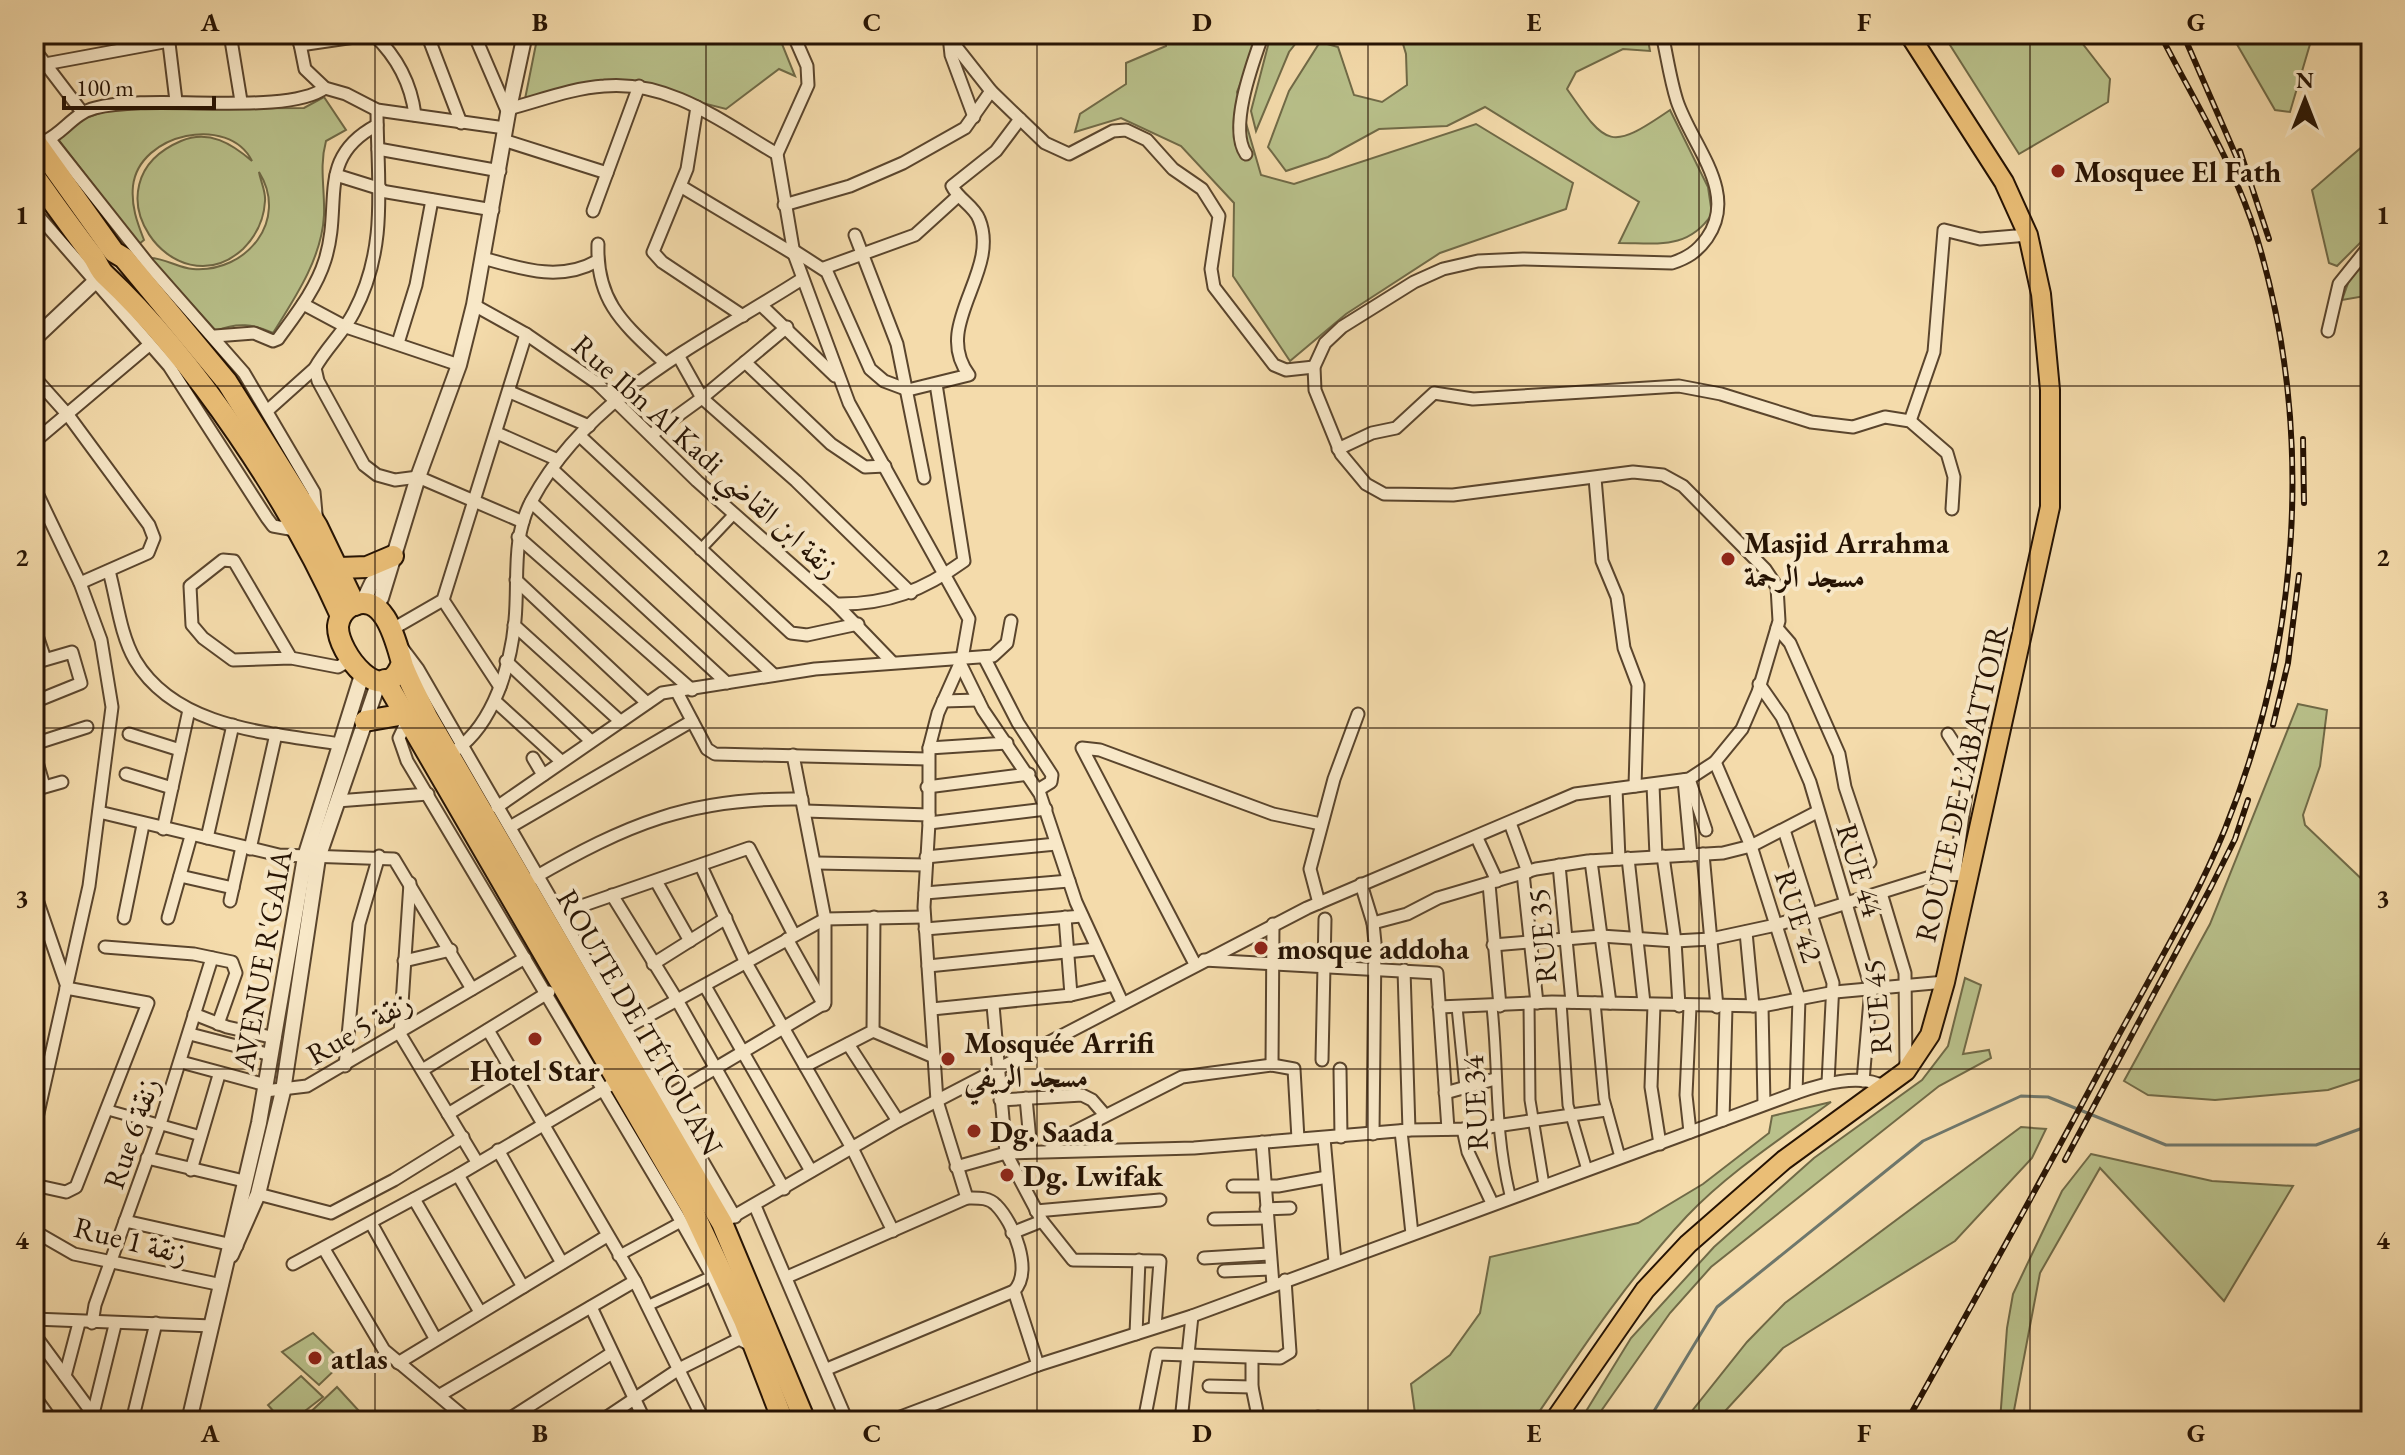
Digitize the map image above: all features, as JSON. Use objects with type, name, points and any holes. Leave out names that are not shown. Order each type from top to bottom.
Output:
[{"type":"highway","points":[[40,141],[113,265]]},
{"type":"highway","points":[[34,176],[113,265]]},
{"type":"highway","points":[[85,213],[110,216]]},
{"type":"highway","name":"ROUTE DE TÉTOUAN","points":[[113,265],[184,331],[227,382],[317,526],[358,608]]},
{"type":"highway","name":"ROUTE DE TÉTOUAN","points":[[113,265],[202,384],[295,530],[358,608],[397,646],[728,1220],[754,1340],[805,1421]]},
{"type":"highway","points":[[184,331],[187,309]]},
{"type":"highway","points":[[340,568],[367,567],[392,560]]},
{"type":"highway","name":"ROUTE DE TÉTOUAN","points":[[358,608],[339,634],[406,717],[554,988],[611,1085],[691,1207],[754,1340],[783,1421]]},
{"type":"highway","points":[[369,674],[396,674],[397,646]]},
{"type":"highway","points":[[365,721],[406,717]]},
{"type":"highway","points":[[754,1340],[819,1421]]},
{"type":"main road","name":"ROUTE DE L’ABATTOIR","points":[[1554,1421],[1645,1290],[1688,1244],[1784,1160],[1906,1071],[1930,1035],[1945,982],[1961,874],[2015,676],[2050,507],[2050,390],[2041,294],[2028,235],[2004,182],[1909,34]]},
{"type":"street","points":[[230,34],[241,101]]},
{"type":"street","points":[[415,115],[410,89],[399,65],[375,34],[299,40],[305,69],[325,88],[346,94],[377,110],[461,123],[506,122],[583,89],[639,86],[665,91],[777,154]]},
{"type":"street","points":[[427,34],[461,123]]},
{"type":"street","points":[[474,34],[506,122],[607,173]]},
{"type":"street","points":[[358,608],[381,598],[418,477],[459,365],[493,210],[506,122],[525,34]]},
{"type":"street","points":[[793,34],[807,66],[808,85],[777,154],[784,205],[802,279],[838,380],[969,619],[961,661],[943,701],[928,754],[929,819],[924,923],[937,1101],[967,1198]]},
{"type":"street","points":[[1246,154],[1240,139],[1240,119],[1263,34]]},
{"type":"street","points":[[802,279],[665,363],[614,400],[555,465],[531,502],[518,537],[514,625],[500,687],[495,701],[472,736],[455,750],[510,827],[532,879],[561,913],[628,1027],[667,1097],[728,1220],[898,1121],[1273,924],[1575,794],[1687,779],[1715,762],[1742,729],[1777,628],[1779,598],[1773,580],[1672,477],[1633,472],[1453,495],[1392,497],[1366,484],[1338,449],[1315,390],[1314,367],[1325,343],[1342,327],[1414,282],[1443,269],[1478,261],[1523,259],[1672,263],[1687,258],[1700,247],[1719,213],[1718,192],[1677,100],[1662,34]]},
{"type":"street","points":[[947,35],[991,91],[1045,143],[1069,154],[1116,130],[1130,131],[1147,140],[1173,169],[1202,189],[1216,206],[1219,221],[1211,278],[1218,295],[1274,365],[1292,370],[1314,367]]},
{"type":"street","points":[[947,35],[951,55],[974,117]]},
{"type":"street","points":[[45,64],[168,38],[176,101]]},
{"type":"street","points":[[34,49],[82,112]]},
{"type":"street","points":[[593,211],[639,86]]},
{"type":"street","points":[[295,530],[273,526],[197,405],[149,345],[113,265],[110,216],[40,141],[82,112],[129,102],[299,100],[325,88]]},
{"type":"street","points":[[784,205],[889,170],[962,130],[991,91]]},
{"type":"street","points":[[697,107],[682,187],[660,229],[653,252],[662,262],[743,316]]},
{"type":"street","points":[[267,411],[315,368],[346,327],[372,271],[381,221],[377,110]]},
{"type":"street","points":[[682,187],[824,268],[870,369],[893,387],[908,390],[969,375],[958,356],[956,333],[971,295],[981,233],[978,217],[958,196],[953,183],[994,153],[1020,119]]},
{"type":"street","points":[[215,336],[254,333],[276,341],[303,304],[325,261],[331,235],[336,175],[344,150],[377,125]]},
{"type":"street","points":[[378,149],[500,171]]},
{"type":"street","points":[[336,175],[381,190],[493,210]]},
{"type":"street","points":[[824,268],[922,232],[958,196]]},
{"type":"street","points":[[398,343],[416,285],[432,200]]},
{"type":"street","points":[[34,211],[113,265],[187,309],[215,336],[244,373],[314,492],[318,508],[317,526]]},
{"type":"street","points":[[1910,421],[1934,352],[1944,230],[1980,239],[2028,235]]},
{"type":"street","points":[[855,235],[890,322],[908,390],[924,478]]},
{"type":"street","points":[[598,244],[597,261],[602,291],[610,305],[665,363]]},
{"type":"street","points":[[2328,331],[2339,284],[2371,244]]},
{"type":"street","points":[[483,258],[553,273],[577,271],[597,261]]},
{"type":"street","points":[[34,339],[113,265]]},
{"type":"street","points":[[303,304],[346,327],[459,365]]},
{"type":"street","name":"Rue Ibn Al Kadi زنقة ابن القاضي","points":[[474,305],[578,368],[734,514],[858,624],[892,662]]},
{"type":"street","points":[[761,305],[838,380]]},
{"type":"street","points":[[651,435],[702,398],[787,327]]},
{"type":"street","points":[[397,646],[443,600],[526,334]]},
{"type":"street","points":[[34,442],[149,345]]},
{"type":"street","points":[[679,357],[702,398],[803,487],[911,593]]},
{"type":"street","points":[[745,362],[831,444],[865,467],[885,466]]},
{"type":"street","points":[[315,368],[318,381],[364,465],[386,479],[418,477],[523,522]]},
{"type":"street","points":[[34,377],[68,415],[149,525],[154,538],[148,553],[80,583]]},
{"type":"street","points":[[836,604],[875,603],[911,593],[965,559],[936,384]]},
{"type":"street","points":[[1338,449],[1372,433],[1396,428],[1427,398],[1445,392],[1473,399],[1679,386],[1721,394],[1811,422],[1853,427],[1885,417],[1910,421],[1947,453],[1954,477],[1952,509]]},
{"type":"street","points":[[510,392],[589,426]]},
{"type":"street","points":[[497,433],[555,465],[774,675]]},
{"type":"street","points":[[580,436],[793,633],[807,635],[858,624]]},
{"type":"street","points":[[1595,478],[1604,568],[1617,597],[1624,648],[1638,685],[1635,786]]},
{"type":"street","points":[[34,1131],[89,886],[112,729],[111,694],[101,640],[80,583],[35,490]]},
{"type":"street","points":[[531,502],[727,683]]},
{"type":"street","points":[[700,550],[734,514]]},
{"type":"street","points":[[518,537],[692,690]]},
{"type":"street","points":[[291,658],[234,561],[223,560],[190,586],[192,625],[233,660],[247,662],[291,658],[369,674]]},
{"type":"street","points":[[109,571],[122,627],[137,662],[157,685],[189,710],[233,725],[340,744]]},
{"type":"street","points":[[516,580],[647,703]]},
{"type":"street","points":[[443,600],[500,687]]},
{"type":"street","points":[[497,807],[662,693],[774,675],[892,662],[961,661],[989,657],[1007,643],[1011,621]]},
{"type":"street","points":[[514,625],[620,721]]},
{"type":"street","points":[[34,627],[40,661],[73,653],[80,685],[34,702]]},
{"type":"street","points":[[1777,628],[1790,643],[1839,754],[1845,787],[1870,862]]},
{"type":"street","points":[[989,657],[1018,723],[1052,775],[1051,782],[1038,790]]},
{"type":"street","points":[[506,661],[591,741]]},
{"type":"street","points":[[961,661],[978,700],[1038,790],[1082,916],[1122,1002]]},
{"type":"street","name":"AVENUE R'GAIA","points":[[231,1249],[258,1194],[283,1091],[312,858],[337,801],[365,721],[369,674]]},
{"type":"street","name":"AVENUE R'GAIA","points":[[189,1421],[231,1249],[312,858],[340,744],[369,674]]},
{"type":"street","name":"RUE 44","points":[[1759,684],[1782,717],[1810,782],[1871,988],[1863,1081]]},
{"type":"street","points":[[677,692],[711,753],[928,754],[1007,743]]},
{"type":"street","points":[[943,701],[978,700]]},
{"type":"street","points":[[495,701],[561,761]]},
{"type":"street","points":[[163,829],[189,710]]},
{"type":"street","points":[[1319,903],[1309,877],[1321,824],[1358,714]]},
{"type":"street","points":[[406,717],[399,738],[401,750],[525,958],[554,988],[424,1069]]},
{"type":"street","points":[[510,827],[692,721]]},
{"type":"street","points":[[207,838],[233,725]]},
{"type":"street","points":[[34,744],[87,727]]},
{"type":"street","points":[[129,734],[180,750]]},
{"type":"street","points":[[230,901],[276,734]]},
{"type":"street","points":[[1493,945],[1601,936],[1675,941],[1711,939],[1810,916],[1940,874],[1961,874],[1968,778],[1962,756],[1948,734]]},
{"type":"street","points":[[1199,962],[1082,748],[1100,750],[1273,814],[1321,824]]},
{"type":"street","points":[[34,752],[39,788],[62,782]]},
{"type":"street","points":[[793,755],[825,919],[824,1005]]},
{"type":"street","points":[[533,758],[543,775]]},
{"type":"street","name":"RUE 42","points":[[1715,762],[1751,846],[1799,998],[1796,1093]]},
{"type":"street","points":[[126,774],[172,788]]},
{"type":"street","points":[[927,787],[1029,774]]},
{"type":"street","points":[[1687,779],[1706,830]]},
{"type":"street","points":[[1687,779],[1721,1007],[1723,1120]]},
{"type":"street","points":[[1653,785],[1660,856],[1685,1007],[1686,1095],[1690,1132]]},
{"type":"street","points":[[1616,789],[1623,858],[1649,1004],[1651,1087],[1660,1144]]},
{"type":"street","points":[[337,801],[428,794]]},
{"type":"street","points":[[532,879],[614,833],[668,813],[743,799],[929,819],[1046,809]]},
{"type":"street","points":[[99,812],[246,848],[312,858],[387,856],[399,863],[472,989]]},
{"type":"street","points":[[1373,923],[1407,914],[1438,898],[1559,865],[1697,855],[1751,846],[1817,812]]},
{"type":"street","points":[[1510,823],[1525,872],[1533,1003],[1533,1121],[1544,1185]]},
{"type":"street","points":[[124,918],[143,825]]},
{"type":"street","points":[[1784,830],[1835,992],[1828,1083]]},
{"type":"street","points":[[168,918],[191,836]]},
{"type":"street","points":[[1477,838],[1493,883],[1496,1006]]},
{"type":"street","points":[[816,863],[926,861],[1056,844]]},
{"type":"street","points":[[561,913],[752,849],[824,1005]]},
{"type":"street","points":[[345,1066],[359,924],[379,856]]},
{"type":"street","points":[[1591,861],[1610,1003]]},
{"type":"street","name":"RUE 35","points":[[1559,865],[1566,939],[1566,1002]]},
{"type":"street","points":[[701,866],[745,961],[852,1148],[893,1231]]},
{"type":"street","points":[[180,876],[233,888]]},
{"type":"street","points":[[656,881],[690,941]]},
{"type":"street","points":[[925,893],[1069,881]]},
{"type":"street","points":[[410,883],[400,1034],[424,1069],[477,1162]]},
{"type":"street","points":[[1361,884],[1373,923],[1373,1134]]},
{"type":"street","points":[[34,891],[66,987]]},
{"type":"street","name":"RUE 45","points":[[1881,893],[1906,986],[1906,1071]]},
{"type":"street","points":[[612,895],[677,1000],[784,1189]]},
{"type":"street","points":[[628,1027],[825,919],[874,917],[924,923],[1082,916]]},
{"type":"street","points":[[873,1031],[874,917]]},
{"type":"street","points":[[1065,917],[1071,995]]},
{"type":"street","points":[[653,964],[726,918]]},
{"type":"street","points":[[1322,1060],[1325,919]]},
{"type":"street","points":[[1272,1065],[1273,924]]},
{"type":"street","points":[[1746,932],[1758,1006],[1764,1104]]},
{"type":"street","points":[[105,947],[232,962],[236,966],[218,1024]]},
{"type":"street","points":[[928,966],[1096,949]]},
{"type":"street","points":[[404,961],[451,950]]},
{"type":"street","name":"Rue 6 زنقة","points":[[92,1323],[125,1221],[138,1197],[147,1158],[181,1062],[212,958]]},
{"type":"street","name":"Rue 5 زنقة","points":[[181,1062],[265,1088],[283,1091],[307,1086],[525,958]]},
{"type":"street","points":[[1199,962],[1437,973],[1448,1129]]},
{"type":"street","points":[[1404,970],[1405,1130],[1412,1234]]},
{"type":"street","points":[[1439,1007],[1566,1002],[1685,1007],[1758,1006],[1835,992],[1945,982]]},
{"type":"street","points":[[932,1009],[1071,995],[1114,985]]},
{"type":"street","points":[[705,986],[811,1171]]},
{"type":"street","points":[[34,1185],[66,1192],[74,1190],[148,1003],[66,987]]},
{"type":"street","points":[[1566,1002],[1571,1118],[1587,1170]]},
{"type":"street","points":[[1595,1002],[1606,1110],[1620,1157]]},
{"type":"street","points":[[667,1097],[715,1066],[824,1005]]},
{"type":"street","points":[[993,1005],[996,1069],[1006,1153],[1039,1216],[1073,1260],[1161,1263],[1155,1327]]},
{"type":"street","name":"RUE 34","points":[[1496,1006],[1497,1126],[1510,1195]]},
{"type":"street","points":[[1457,1007],[1465,1087]]},
{"type":"street","points":[[194,1014],[218,1024],[275,1038]]},
{"type":"street","points":[[488,1030],[635,1281],[704,1421]]},
{"type":"street","points":[[805,1066],[873,1031]]},
{"type":"street","points":[[873,1031],[934,1057]]},
{"type":"street","points":[[190,1034],[271,1055]]},
{"type":"street","points":[[848,1044],[898,1121]]},
{"type":"street","points":[[1050,1150],[1058,1140],[1171,1080],[1272,1065],[1294,1069],[1298,1139]]},
{"type":"street","points":[[1340,1069],[1341,1137]]},
{"type":"street","points":[[448,1114],[514,1074]]},
{"type":"street","points":[[191,1170],[219,1075]]},
{"type":"street","points":[[1445,1093],[1495,1079]]},
{"type":"street","points":[[890,1421],[1038,1365],[1282,1285],[1510,1195],[1796,1093],[1828,1083],[1863,1081],[1885,1087]]},
{"type":"street","points":[[293,1264],[458,1175],[611,1085],[681,1222],[754,1340],[679,1369],[601,1421]]},
{"type":"street","points":[[1000,1100],[1082,1095],[1092,1100],[1105,1115]]},
{"type":"street","points":[[1026,1098],[1031,1151]]},
{"type":"street","points":[[108,1110],[201,1136]]},
{"type":"street","points":[[956,1167],[1006,1153],[1194,1148],[1405,1130],[1463,1129],[1571,1118],[1606,1110]]},
{"type":"street","points":[[1463,1129],[1468,1152],[1492,1203]]},
{"type":"street","points":[[258,1194],[331,1213],[394,1180],[463,1137]]},
{"type":"street","points":[[1324,1138],[1335,1262]]},
{"type":"street","points":[[1144,1421],[1153,1357],[1162,1352],[1280,1358],[1290,1352],[1289,1304],[1282,1285],[1270,1269],[1262,1142]]},
{"type":"street","points":[[498,1150],[562,1263]]},
{"type":"street","points":[[147,1158],[244,1181]]},
{"type":"street","points":[[458,1175],[523,1287]]},
{"type":"street","points":[[1233,1186],[1264,1186],[1327,1177]]},
{"type":"street","points":[[787,1277],[967,1198],[992,1202],[1012,1233],[1023,1271],[1020,1284],[1014,1291],[827,1369]]},
{"type":"street","points":[[414,1199],[480,1312]]},
{"type":"street","points":[[1012,1233],[1039,1216],[1160,1200]]},
{"type":"street","points":[[755,1206],[847,1421]]},
{"type":"street","points":[[1214,1219],[1290,1208]]},
{"type":"street","points":[[125,1221],[231,1249]]},
{"type":"street","points":[[618,1256],[681,1222]]},
{"type":"street","points":[[371,1223],[435,1338]]},
{"type":"street","name":"Rue 1 زنقة","points":[[34,1231],[66,1251],[110,1264],[222,1285]]},
{"type":"street","points":[[398,1363],[607,1236]]},
{"type":"street","points":[[324,1249],[377,1338],[398,1363],[469,1421]]},
{"type":"street","points":[[1204,1258],[1269,1254]]},
{"type":"street","points":[[1136,1334],[1139,1260]]},
{"type":"street","points":[[1224,1271],[1270,1269]]},
{"type":"street","points":[[647,1306],[712,1276]]},
{"type":"street","points":[[440,1395],[635,1281]]},
{"type":"street","points":[[1014,1291],[1038,1365]]},
{"type":"street","points":[[591,1307],[645,1421]]},
{"type":"street","points":[[1181,1421],[1192,1316]]},
{"type":"street","points":[[36,1319],[115,1325],[156,1323],[212,1326]]},
{"type":"street","points":[[65,1376],[79,1323]]},
{"type":"street","points":[[132,1421],[156,1323]]},
{"type":"street","points":[[94,1418],[115,1325]]},
{"type":"street","points":[[34,1334],[94,1418]]},
{"type":"street","points":[[506,1421],[612,1353]]},
{"type":"street","points":[[1220,1421],[1222,1418],[1259,1421],[1252,1387],[1252,1358]]},
{"type":"street","points":[[1209,1386],[1252,1387]]},
{"type":"street","points":[[34,1396],[52,1421]]},
{"type":"green space","points":[[538,34],[778,34],[795,76],[779,69],[726,109],[616,81],[525,99]]},
{"type":"green space","points":[[1166,34],[1260,34],[1237,92],[1261,175],[1294,184],[1476,124],[1573,183],[1566,209],[1440,253],[1346,314],[1290,361],[1233,276],[1234,203],[1181,146],[1121,118],[1075,132],[1080,114],[1126,84],[1126,63],[1166,46]]},
{"type":"green space","points":[[1271,34],[1303,34],[1289,52],[1256,131],[1251,111]]},
{"type":"green space","points":[[1400,34],[1647,34],[1650,51],[1623,49],[1576,72],[1567,89],[1592,123],[1611,137],[1634,132],[1670,110],[1708,187],[1712,214],[1703,226],[1682,239],[1659,243],[1619,243],[1639,202],[1485,107],[1447,126],[1379,129],[1328,157],[1286,171],[1268,147],[1289,91],[1320,42],[1338,47],[1354,95],[1382,102],[1407,85],[1406,54]]},
{"type":"green space","points":[[1943,34],[2075,34],[2110,79],[2108,102],[2019,154]]},
{"type":"green space","points":[[2231,34],[2313,34],[2290,112],[2275,110]]},
{"type":"green space","points":[[324,97],[346,130],[326,141],[324,215],[318,247],[306,277],[273,333],[245,325],[216,331],[150,258],[193,269],[213,268],[246,253],[266,225],[269,208],[267,190],[259,172],[265,197],[259,227],[243,249],[216,264],[190,265],[167,254],[149,234],[139,210],[139,184],[152,160],[181,141],[201,137],[220,140],[252,161],[241,146],[206,134],[167,142],[151,153],[139,168],[133,186],[134,207],[144,240],[139,244],[58,139],[83,119],[111,109],[304,108]]},
{"type":"green space","points":[[2371,139],[2371,232],[2337,266],[2329,263],[2312,190]]},
{"type":"green space","points":[[2371,254],[2371,295],[2342,300],[2351,275]]},
{"type":"green space","points":[[2298,704],[2327,710],[2320,766],[2303,815],[2305,825],[2371,888],[2371,1076],[2328,1090],[2215,1100],[2148,1095],[2124,1081],[2210,924]]},
{"type":"green space","points":[[1965,978],[1981,985],[1963,1054],[1989,1050],[1991,1058],[1939,1086],[1711,1267],[1670,1313],[1594,1421],[1580,1421],[1631,1338],[1714,1247],[1814,1158],[1922,1080],[1948,1046]]},
{"type":"green space","points":[[1831,1102],[1738,1170],[1687,1216],[1625,1290],[1533,1421],[1416,1421],[1411,1384],[1450,1355],[1480,1313],[1490,1257],[1638,1223],[1703,1184],[1769,1133],[1772,1116]]},
{"type":"green space","points":[[2021,1127],[2046,1129],[2032,1158],[1955,1241],[1783,1348],[1716,1421],[1684,1421],[1747,1342],[1785,1303]]},
{"type":"green space","points":[[2091,1154],[2212,1181],[2293,1186],[2224,1301],[2100,1168],[2040,1273],[2012,1421],[2000,1421],[2007,1328],[2013,1294],[2062,1191]]},
{"type":"green space","points":[[313,1333],[343,1362],[319,1385],[282,1352]]},
{"type":"green space","points":[[301,1376],[323,1397],[292,1421],[282,1421],[268,1405]]},
{"type":"green space","points":[[337,1387],[359,1411],[348,1421],[301,1421]]},
{"type":"waterway","points":[[1648,1421],[1717,1307],[1923,1141],[2021,1096],[2048,1097],[2166,1145],[2316,1145],[2371,1125]]},
{"type":"railway","points":[[1907,1421],[2038,1186],[2200,884],[2225,829],[2250,758],[2270,685],[2283,611],[2291,536],[2292,461],[2287,386],[2275,311],[2248,211],[2213,134],[2160,34]]},
{"type":"railway","points":[[2183,34],[2240,165]]},
{"type":"railway","points":[[2240,151],[2269,239]]},
{"type":"railway","points":[[2303,439],[2304,503]]},
{"type":"railway","points":[[2273,725],[2288,663],[2299,575]]},
{"type":"railway","points":[[2065,1160],[2211,887],[2235,839],[2248,800]]},
{"type":"place","name":"Mosquee El Fath","points":[[2058,171]]},
{"type":"place","name":"Masjid Arrahma مسجد الرحمة","points":[[1728,559]]},
{"type":"place","name":"mosque addoha","points":[[1261,948]]},
{"type":"place","name":"Hotel Star","points":[[535,1039]]},
{"type":"place","name":"Mosquée Arrifi مسجد الريفي","points":[[948,1059]]},
{"type":"place","name":"Dg. Saada","points":[[974,1131]]},
{"type":"place","name":"Dg. Lwifak","points":[[1007,1175]]},
{"type":"place","name":"atlas","points":[[315,1358]]}]
